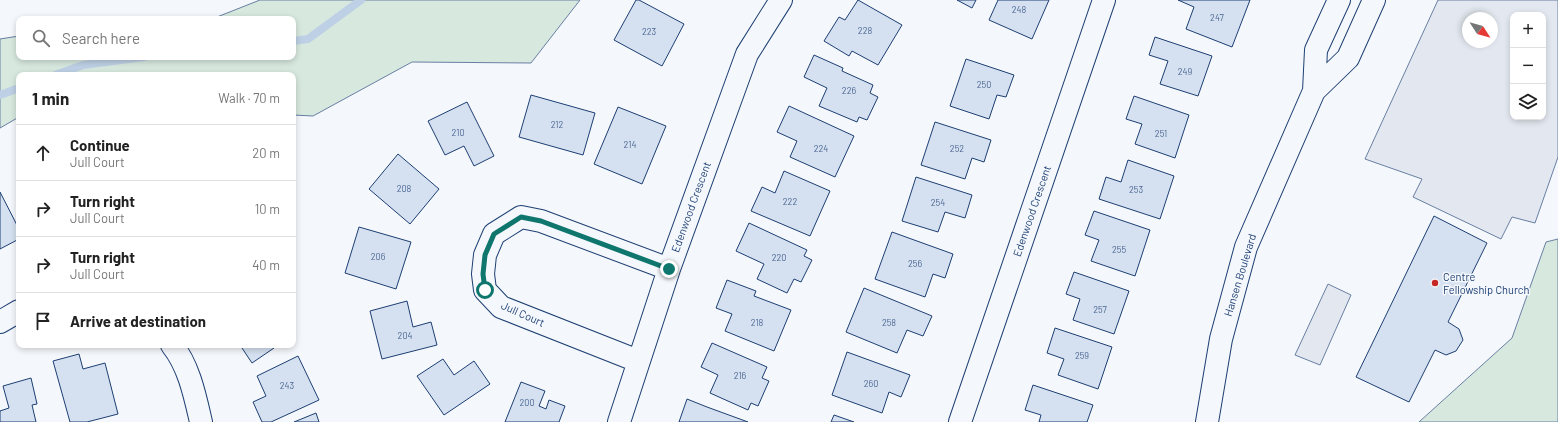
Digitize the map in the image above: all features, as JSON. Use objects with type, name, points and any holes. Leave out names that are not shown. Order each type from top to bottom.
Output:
[{"type":"street","name":"Edenwood Crescent","points":[[619,422],[669,269],[747,54],[781,0]]},
{"type":"street","name":"Edenwood Crescent","points":[[960,422],[1104,0]]},
{"type":"street","name":"Hansen Boulevard","points":[[1207,422],[1221,339],[1246,247],[1314,91],[1316,50],[1339,0]]},
{"type":"street","name":"Hansen Boulevard","points":[[1314,91],[1348,58],[1374,0]]},
{"type":"street","name":"Jull Court","points":[[638,361],[501,307],[485,290],[483,274],[485,255],[494,234],[521,217],[541,221],[669,269]]},
{"type":"street","points":[[0,322],[16,313]]},
{"type":"street","points":[[175,348],[178,352],[192,387],[201,422]]},
{"type":"shaded area","points":[[260,0],[580,0],[531,63],[412,62],[313,116],[296,115],[296,72],[16,72],[16,119],[0,128],[0,39],[16,36],[16,60],[296,60],[296,16],[220,16]]},
{"type":"shaded area","points":[[1438,0],[1558,0],[1558,157],[1535,223],[1512,217],[1501,239],[1413,197],[1422,179],[1365,159]]},
{"type":"shaded area","points":[[1558,239],[1558,422],[1419,422],[1512,338],[1546,242]]},
{"type":"shaded area","points":[[1328,284],[1351,295],[1320,365],[1295,355]]},
{"type":"building","points":[[636,0],[639,0],[684,24],[662,66],[614,40]]},
{"type":"building","points":[[858,0],[902,25],[878,65],[852,51],[849,56],[824,41],[839,17],[845,20]]},
{"type":"building","points":[[957,0],[976,0],[972,8]]},
{"type":"building","points":[[998,0],[1049,0],[1032,39],[989,20]]},
{"type":"building","points":[[1178,0],[1250,0],[1232,47],[1186,29],[1194,7]]},
{"type":"building","points":[[1155,37],[1212,56],[1198,96],[1160,84],[1168,61],[1149,55]]},
{"type":"building","points":[[814,55],[843,68],[842,71],[873,85],[870,93],[878,97],[867,120],[859,117],[857,122],[819,106],[827,88],[804,77]]},
{"type":"building","points":[[966,59],[1014,75],[1006,97],[997,95],[989,119],[950,106]]},
{"type":"building","points":[[531,95],[595,113],[583,155],[519,137]]},
{"type":"building","points":[[1134,96],[1189,115],[1175,158],[1135,144],[1142,124],[1126,119]]},
{"type":"building","points":[[467,102],[494,156],[474,166],[464,146],[445,155],[428,121]]},
{"type":"building","points":[[789,106],[854,136],[835,177],[790,157],[797,141],[777,132]]},
{"type":"building","points":[[618,107],[666,126],[642,184],[594,164]]},
{"type":"building","points":[[935,122],[991,140],[984,162],[972,158],[965,179],[921,165]]},
{"type":"building","points":[[398,154],[439,189],[410,224],[369,189]]},
{"type":"building","points":[[1128,160],[1174,176],[1160,219],[1099,199],[1106,177],[1121,182]]},
{"type":"building","points":[[784,171],[830,191],[810,236],[751,211],[762,187],[775,193]]},
{"type":"building","points":[[916,177],[972,195],[965,218],[945,212],[938,232],[902,221]]},
{"type":"building","points":[[0,192],[16,223],[16,241],[0,249]]},
{"type":"building","points":[[1094,211],[1150,230],[1135,276],[1091,261],[1099,240],[1085,235]]},
{"type":"building","name":"Centre Fellowship Church","points":[[1434,216],[1487,243],[1448,322],[1459,329],[1463,340],[1456,351],[1446,355],[1435,350],[1409,402],[1356,377]]},
{"type":"building","points":[[749,223],[807,250],[804,256],[812,260],[801,282],[794,279],[787,293],[757,279],[764,264],[736,251]]},
{"type":"building","points":[[359,227],[411,242],[396,289],[345,273]]},
{"type":"building","points":[[892,232],[953,254],[945,278],[933,274],[925,297],[875,279]]},
{"type":"building","points":[[1074,272],[1129,291],[1114,334],[1073,320],[1080,299],[1066,294]]},
{"type":"building","points":[[727,280],[756,291],[754,296],[791,310],[774,351],[725,331],[732,314],[716,308]]},
{"type":"building","points":[[864,288],[932,316],[923,336],[907,330],[897,353],[846,332]]},
{"type":"building","points":[[407,301],[413,327],[431,322],[437,345],[382,359],[370,311]]},
{"type":"building","points":[[1055,328],[1112,347],[1098,389],[1058,375],[1064,359],[1047,353]]},
{"type":"building","points":[[712,343],[767,367],[762,378],[769,381],[758,406],[751,403],[748,410],[710,393],[718,375],[701,367]]},
{"type":"building","points":[[242,348],[274,348],[252,363]]},
{"type":"building","points":[[847,352],[910,375],[901,397],[889,392],[882,413],[832,395]]},
{"type":"building","points":[[79,354],[83,369],[105,363],[118,414],[87,422],[70,422],[53,361]]},
{"type":"building","points":[[298,356],[319,400],[271,422],[262,422],[253,402],[266,396],[257,376]]},
{"type":"building","points":[[443,359],[454,375],[474,361],[490,384],[444,415],[417,376]]},
{"type":"building","points":[[31,378],[37,404],[32,405],[36,422],[0,422],[0,411],[9,408],[3,386]]},
{"type":"building","points":[[521,382],[545,391],[539,406],[546,409],[549,400],[565,406],[559,422],[505,422]]},
{"type":"building","points":[[1033,385],[1093,405],[1087,422],[1039,422],[1041,415],[1025,410]]},
{"type":"building","points":[[687,399],[707,407],[748,422],[679,422]]},
{"type":"building","points":[[316,413],[319,422],[294,422]]},
{"type":"building","points":[[834,415],[854,422],[831,422]]},
{"type":"waterway","points":[[296,41],[308,39],[361,0]]},
{"type":"waterway","points":[[63,72],[83,65],[121,60]]},
{"type":"waterway","points":[[0,95],[16,89]]},
{"type":"place","name":"Centre Fellowship Church","points":[[1435,283]]},
{"type":"route","points":[[485,290],[483,274],[485,255],[494,234],[521,217],[541,221],[669,269]]}]
